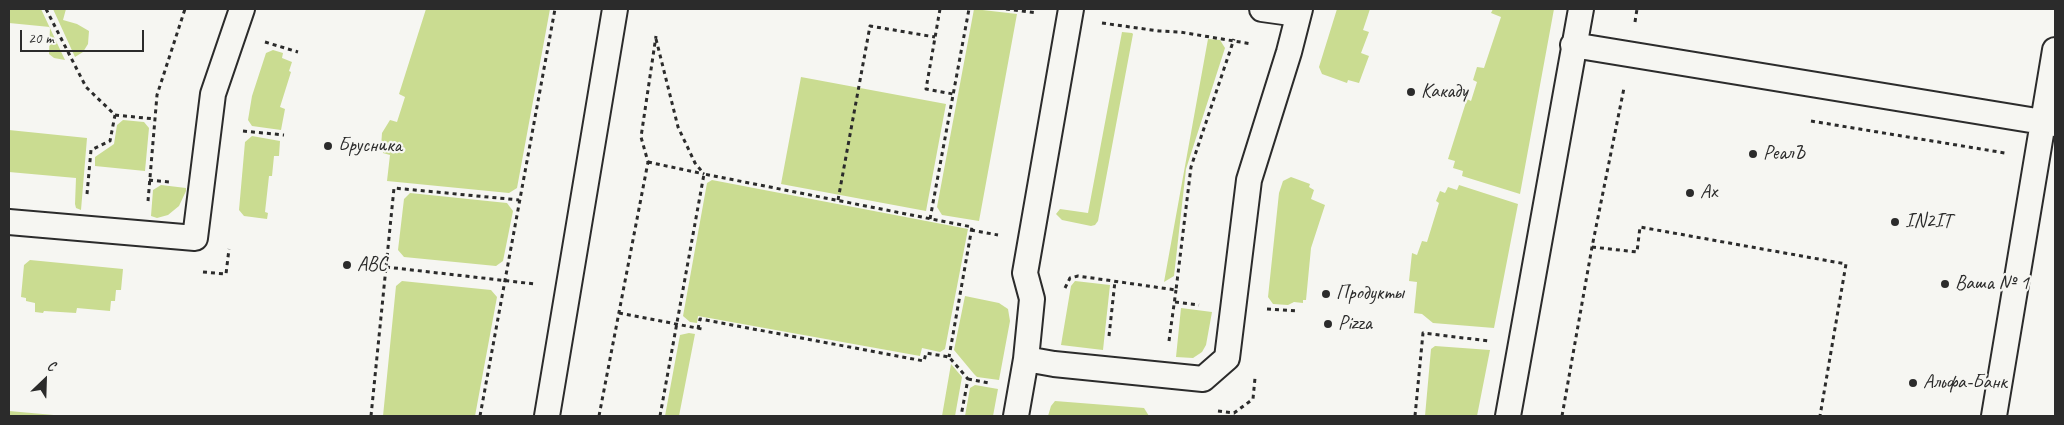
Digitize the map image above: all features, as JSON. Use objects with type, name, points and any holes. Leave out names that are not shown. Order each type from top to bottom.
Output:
[{"type":"lane","points":[[9,222],[195,238],[213,94],[242,9]]},
{"type":"lane","points":[[546,416],[615,9]]},
{"type":"lane","points":[[1026,359],[1063,365],[1203,380],[1227,358],[1249,180],[1289,52],[1299,11],[1262,9]]},
{"type":"lane","points":[[1508,416],[1573,44],[1581,9]]},
{"type":"lane","points":[[1016,416],[1026,359],[1032,299],[1025,273],[1070,14]]},
{"type":"lane","points":[[1573,44],[2049,123]]},
{"type":"lane","points":[[1994,416],[2049,123],[2055,50]]},
{"type":"path","points":[[46,9],[86,87],[115,115],[155,119]]},
{"type":"path","points":[[145,233],[157,95],[185,9]]},
{"type":"path","points":[[480,416],[555,9]]},
{"type":"path","points":[[940,9],[926,90],[953,94]]},
{"type":"path","points":[[930,219],[969,9]]},
{"type":"path","points":[[1006,9],[1070,14],[1234,39],[1289,52]]},
{"type":"path","points":[[1562,416],[1637,9]]},
{"type":"path","points":[[838,200],[870,26],[935,37]]},
{"type":"path","points":[[599,416],[648,162],[641,137],[656,36],[678,126],[695,163],[704,174],[660,416]]},
{"type":"path","points":[[1064,294],[1066,284],[1070,278],[1078,276],[1176,290],[1192,167],[1234,39]]},
{"type":"path","points":[[265,41],[298,52]]},
{"type":"path","points":[[84,229],[91,150],[110,141],[115,115]]},
{"type":"path","points":[[243,131],[284,135]]},
{"type":"path","points":[[648,162],[972,227],[949,357]]},
{"type":"path","points":[[371,416],[394,188],[519,200]]},
{"type":"path","points":[[1592,247],[1636,252],[1640,227],[1846,264],[1820,416]]},
{"type":"path","points":[[386,267],[505,279],[567,289]]},
{"type":"path","points":[[619,313],[700,329],[700,319],[924,361],[926,353],[949,357],[968,379],[961,416]]},
{"type":"path","points":[[1415,416],[1423,333],[1497,342]]},
{"type":"green space","points":[[9,9],[41,9],[49,27],[9,23]]},
{"type":"green space","points":[[53,9],[66,9],[63,20],[77,24],[89,31],[88,44],[83,52],[75,57]]},
{"type":"green space","points":[[426,9],[550,9],[517,188],[509,193],[387,181],[390,155],[383,153],[384,147],[381,147],[382,133],[390,120],[397,122],[405,97],[399,94]]},
{"type":"green space","points":[[974,9],[1017,14],[979,221],[942,215],[937,207]]},
{"type":"green space","points":[[1337,9],[1370,9],[1363,30],[1369,32],[1361,53],[1369,56],[1359,83],[1348,80],[1347,83],[1322,74],[1319,67]]},
{"type":"green space","points":[[1493,9],[1554,9],[1520,194],[1462,176],[1463,171],[1453,168],[1455,161],[1448,159],[1467,99],[1471,101],[1477,82],[1473,80],[1477,67],[1484,68],[1501,17],[1491,13]]},
{"type":"green space","points":[[50,28],[65,60],[54,58],[49,54]]},
{"type":"green space","points":[[1122,32],[1133,34],[1098,221],[1095,225],[1091,226],[1062,220],[1056,214],[1060,209],[1088,213]]},
{"type":"green space","points":[[1208,39],[1220,40],[1225,48],[1186,169],[1174,276],[1164,282]]},
{"type":"green space","points":[[273,50],[283,53],[282,58],[292,62],[289,71],[291,72],[280,107],[285,109],[281,130],[252,126],[248,120],[252,96],[266,53]]},
{"type":"green space","points":[[801,77],[946,104],[926,211],[781,184]]},
{"type":"green space","points":[[123,120],[144,122],[149,128],[145,171],[95,166],[95,157],[114,144],[117,125]]},
{"type":"green space","points":[[9,130],[87,138],[81,210],[76,208],[75,204],[76,178],[9,172]]},
{"type":"green space","points":[[252,136],[280,141],[279,156],[274,156],[272,176],[269,176],[265,212],[268,213],[267,219],[244,216],[239,210],[245,142]]},
{"type":"green space","points":[[1291,177],[1310,184],[1309,187],[1314,190],[1311,199],[1325,205],[1311,248],[1306,300],[1303,300],[1303,303],[1294,302],[1288,305],[1273,304],[1268,297],[1279,193],[1283,181]]},
{"type":"green space","points":[[712,180],[968,229],[945,349],[940,352],[922,348],[920,356],[698,316],[697,323],[690,322],[683,316],[707,183]]},
{"type":"green space","points":[[161,185],[186,188],[186,191],[179,206],[168,215],[157,218],[151,216],[153,190]]},
{"type":"green space","points":[[1459,185],[1518,204],[1494,328],[1433,323],[1422,314],[1414,313],[1417,282],[1409,281],[1412,253],[1417,255],[1422,241],[1427,242],[1439,203],[1436,201],[1440,191],[1445,193],[1448,187],[1457,190]]},
{"type":"green space","points":[[410,193],[507,203],[513,211],[503,261],[496,266],[404,257],[398,250],[404,199]]},
{"type":"green space","points":[[30,260],[123,269],[121,290],[116,290],[115,301],[111,301],[110,311],[77,308],[76,313],[35,312],[35,303],[26,301],[26,298],[21,297],[24,265]]},
{"type":"green space","points":[[402,281],[491,290],[497,297],[475,416],[383,416],[396,286]]},
{"type":"green space","points":[[1075,281],[1110,285],[1103,350],[1061,345],[1071,286]]},
{"type":"green space","points":[[965,296],[999,303],[1008,309],[1010,321],[999,380],[977,377],[954,350]]},
{"type":"green space","points":[[1181,308],[1212,312],[1206,345],[1202,352],[1193,358],[1176,357]]},
{"type":"green space","points":[[695,334],[679,416],[665,416],[680,335]]},
{"type":"green space","points":[[1435,346],[1490,350],[1477,416],[1425,416],[1431,349]]},
{"type":"green space","points":[[951,364],[962,377],[955,416],[942,416]]},
{"type":"green space","points":[[975,385],[998,389],[993,416],[965,416],[970,388]]},
{"type":"green space","points":[[1055,401],[1144,408],[1149,416],[1048,416],[1051,406]]},
{"type":"green space","points":[[9,411],[65,416],[9,416]]},
{"type":"place","name":"Какаду","points":[[1411,92]]},
{"type":"place","name":"Брусника","points":[[328,146]]},
{"type":"place","name":"РеалЪ","points":[[1753,154]]},
{"type":"place","name":"Ах","points":[[1690,193]]},
{"type":"place","name":"IN2IT","points":[[1895,222]]},
{"type":"place","name":"ABC","points":[[347,265]]},
{"type":"place","name":"Ваша № 1","points":[[1945,284]]},
{"type":"place","name":"Продукты","points":[[1326,294]]},
{"type":"place","name":"Pizza","points":[[1328,324]]},
{"type":"place","name":"Альфа-Банк","points":[[1913,383]]}]
